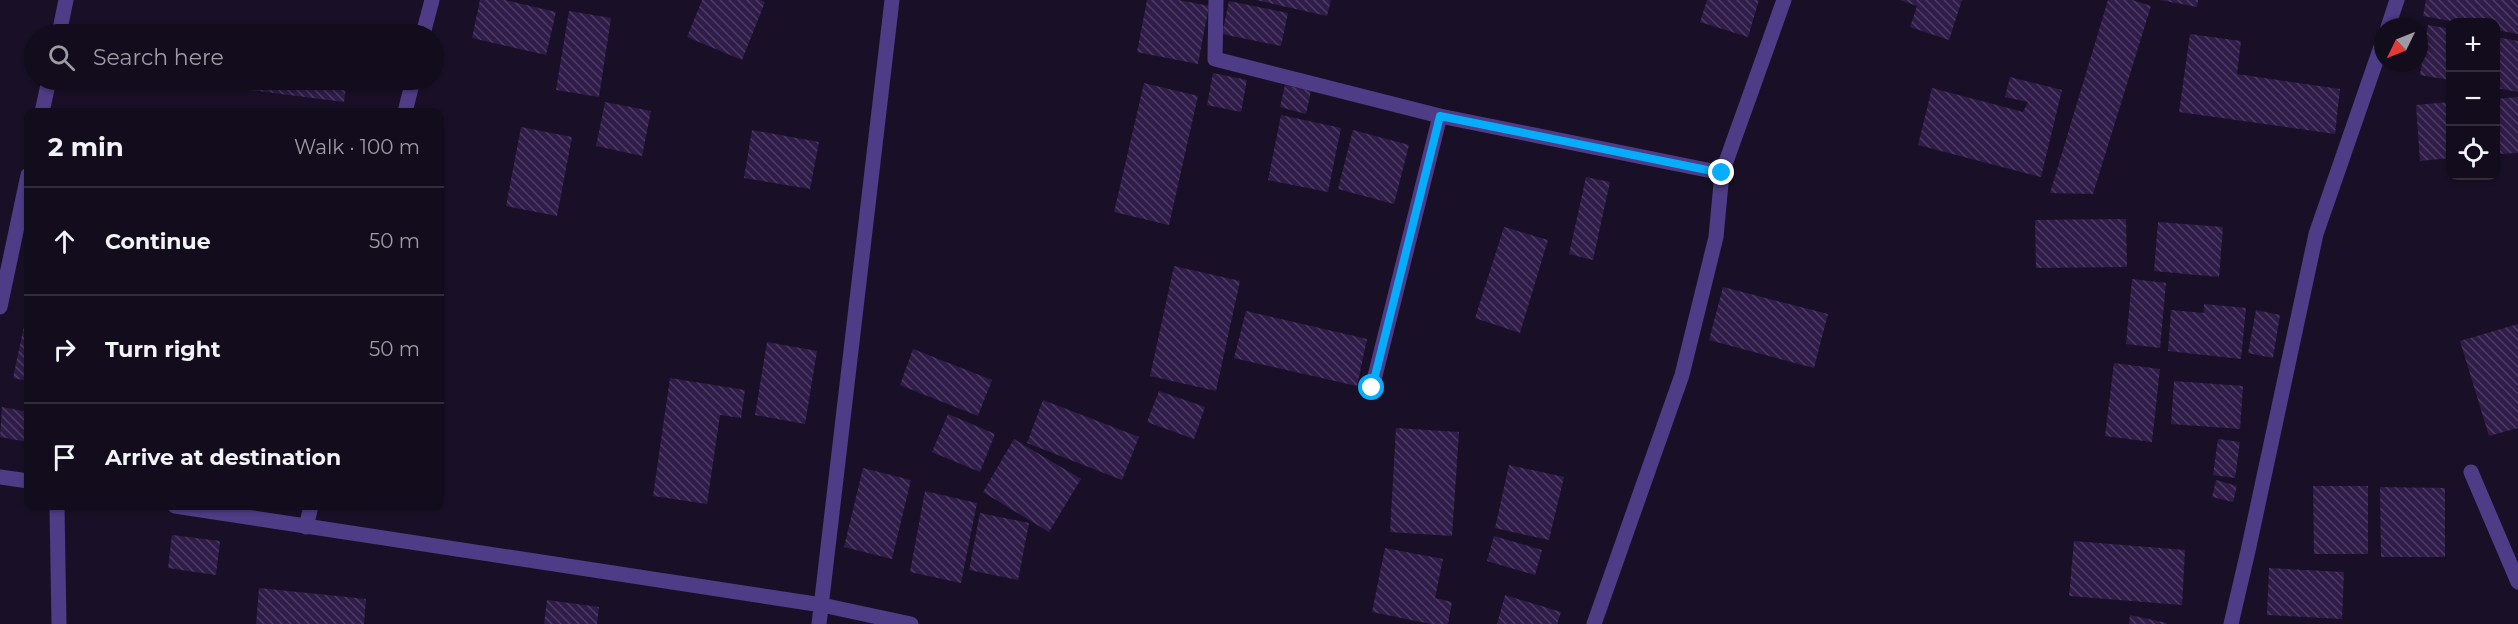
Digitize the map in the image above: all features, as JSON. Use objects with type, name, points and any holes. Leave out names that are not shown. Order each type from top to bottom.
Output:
[{"type":"street","points":[[61,24],[66,0]]},
{"type":"street","points":[[426,24],[432,0]]},
{"type":"street","points":[[819,624],[892,0]]},
{"type":"street","points":[[1216,0],[1215,58],[1440,116],[1722,173]]},
{"type":"street","points":[[1594,624],[1682,375],[1716,237],[1722,173],[1785,0]]},
{"type":"street","points":[[2391,18],[2397,0]]},
{"type":"street","points":[[2230,624],[2248,551],[2316,234],[2374,67]]},
{"type":"street","points":[[43,108],[47,90]]},
{"type":"street","points":[[406,108],[410,90]]},
{"type":"street","points":[[1372,388],[1440,116]]},
{"type":"street","points":[[0,307],[24,194]]},
{"type":"street","points":[[2470,472],[2518,582]]},
{"type":"street","points":[[0,477],[24,481]]},
{"type":"street","points":[[57,510],[59,624]]},
{"type":"street","points":[[200,510],[822,605],[911,624]]},
{"type":"street","points":[[306,527],[310,510]]},
{"type":"building","points":[[480,0],[505,0],[556,12],[546,55],[472,38]]},
{"type":"building","points":[[702,0],[760,0],[765,2],[742,60],[687,37]]},
{"type":"building","points":[[1147,0],[1179,0],[1209,6],[1198,64],[1137,52]]},
{"type":"building","points":[[1256,0],[1331,0],[1327,16]]},
{"type":"building","points":[[1707,0],[1759,0],[1748,37],[1700,22]]},
{"type":"building","points":[[1900,0],[1962,0],[1949,40],[1910,27],[1917,6]]},
{"type":"building","points":[[2108,0],[2132,0],[2151,6],[2093,194],[2050,193]]},
{"type":"building","points":[[2160,0],[2198,0],[2197,7]]},
{"type":"building","points":[[2426,0],[2518,0],[2518,34],[2500,31],[2500,18],[2446,18],[2446,20],[2423,16]]},
{"type":"building","points":[[1229,1],[1288,13],[1281,46],[1222,34]]},
{"type":"building","points":[[569,11],[611,18],[599,97],[556,90]]},
{"type":"building","points":[[2428,25],[2446,28],[2446,79],[2420,75],[2420,72],[2428,72]]},
{"type":"building","points":[[2190,34],[2241,41],[2237,74],[2340,89],[2335,134],[2179,112]]},
{"type":"building","points":[[2500,38],[2518,41],[2518,92],[2500,89]]},
{"type":"building","points":[[1213,73],[1247,80],[1241,112],[1207,105]]},
{"type":"building","points":[[2010,77],[2062,90],[2041,177],[1918,145],[1932,88],[2023,112],[2028,102],[2005,97]]},
{"type":"building","points":[[1144,83],[1198,96],[1169,225],[1114,212]]},
{"type":"building","points":[[1285,85],[1311,91],[1306,114],[1280,107]]},
{"type":"building","points":[[250,90],[346,90],[344,102]]},
{"type":"building","points":[[2518,97],[2518,153],[2500,154],[2500,99]]},
{"type":"building","points":[[605,102],[651,111],[642,156],[596,146]]},
{"type":"building","points":[[2446,102],[2446,158],[2420,161],[2416,105]]},
{"type":"building","points":[[1281,115],[1341,128],[1328,192],[1268,180]]},
{"type":"building","points":[[521,127],[572,137],[557,216],[506,206]]},
{"type":"building","points":[[752,130],[819,142],[810,189],[744,178]]},
{"type":"building","points":[[1353,130],[1409,145],[1394,204],[1338,189]]},
{"type":"building","points":[[1586,177],[1610,182],[1593,260],[1569,254]]},
{"type":"building","points":[[2126,219],[2127,267],[2036,268],[2035,220]]},
{"type":"building","points":[[2158,222],[2223,227],[2219,277],[2154,271]]},
{"type":"building","points":[[1504,227],[1548,240],[1520,333],[1475,318]]},
{"type":"building","points":[[1174,266],[1240,281],[1216,391],[1150,376]]},
{"type":"building","points":[[2132,279],[2166,283],[2160,348],[2126,344]]},
{"type":"building","points":[[1723,287],[1828,314],[1814,368],[1709,340]]},
{"type":"building","points":[[2204,304],[2246,308],[2241,359],[2168,351],[2171,310],[2204,313]]},
{"type":"building","points":[[2256,310],[2280,315],[2273,358],[2248,353]]},
{"type":"building","points":[[1246,311],[1367,339],[1357,386],[1234,358]]},
{"type":"building","points":[[2518,324],[2518,428],[2489,436],[2460,341]]},
{"type":"building","points":[[24,326],[24,380],[13,378]]},
{"type":"building","points":[[767,342],[817,351],[805,424],[755,415]]},
{"type":"building","points":[[913,349],[992,380],[978,416],[900,385]]},
{"type":"building","points":[[2114,363],[2160,369],[2152,442],[2105,436]]},
{"type":"building","points":[[670,378],[745,390],[741,418],[720,415],[707,504],[653,496]]},
{"type":"building","points":[[2174,381],[2243,386],[2240,429],[2171,424]]},
{"type":"building","points":[[1159,391],[1205,407],[1194,439],[1147,422]]},
{"type":"building","points":[[1043,400],[1139,437],[1122,480],[1027,443]]},
{"type":"building","points":[[2,407],[24,411],[24,441],[0,437]]},
{"type":"building","points":[[948,414],[995,434],[980,472],[932,452]]},
{"type":"building","points":[[1396,428],[1459,432],[1452,536],[1390,532]]},
{"type":"building","points":[[1014,439],[1081,479],[1049,532],[983,492]]},
{"type":"building","points":[[2218,439],[2240,442],[2235,478],[2213,475]]},
{"type":"building","points":[[1509,465],[1564,477],[1549,540],[1495,528]]},
{"type":"building","points":[[863,468],[911,480],[892,559],[844,547]]},
{"type":"building","points":[[2216,480],[2237,486],[2233,502],[2212,497]]},
{"type":"building","points":[[2313,486],[2368,486],[2368,554],[2314,554]]},
{"type":"building","points":[[2380,487],[2445,488],[2445,557],[2381,557]]},
{"type":"building","points":[[925,491],[977,503],[961,583],[910,572]]},
{"type":"building","points":[[980,513],[1029,523],[1018,580],[969,570]]},
{"type":"building","points":[[172,535],[220,541],[216,575],[168,568]]},
{"type":"building","points":[[1494,536],[1542,550],[1535,575],[1487,561]]},
{"type":"building","points":[[2074,541],[2185,550],[2182,605],[2069,596]]},
{"type":"building","points":[[1385,548],[1443,559],[1435,598],[1452,602],[1448,624],[1431,624],[1372,612]]},
{"type":"building","points":[[2269,568],[2344,572],[2342,619],[2267,615]]},
{"type":"building","points":[[259,588],[366,599],[364,624],[256,624]]},
{"type":"building","points":[[1505,595],[1561,612],[1557,624],[1497,624]]},
{"type":"building","points":[[547,600],[599,607],[597,624],[544,624]]},
{"type":"building","points":[[2130,615],[2167,623],[2129,624]]},
{"type":"route","points":[[1372,388],[1440,116],[1722,173]]}]
